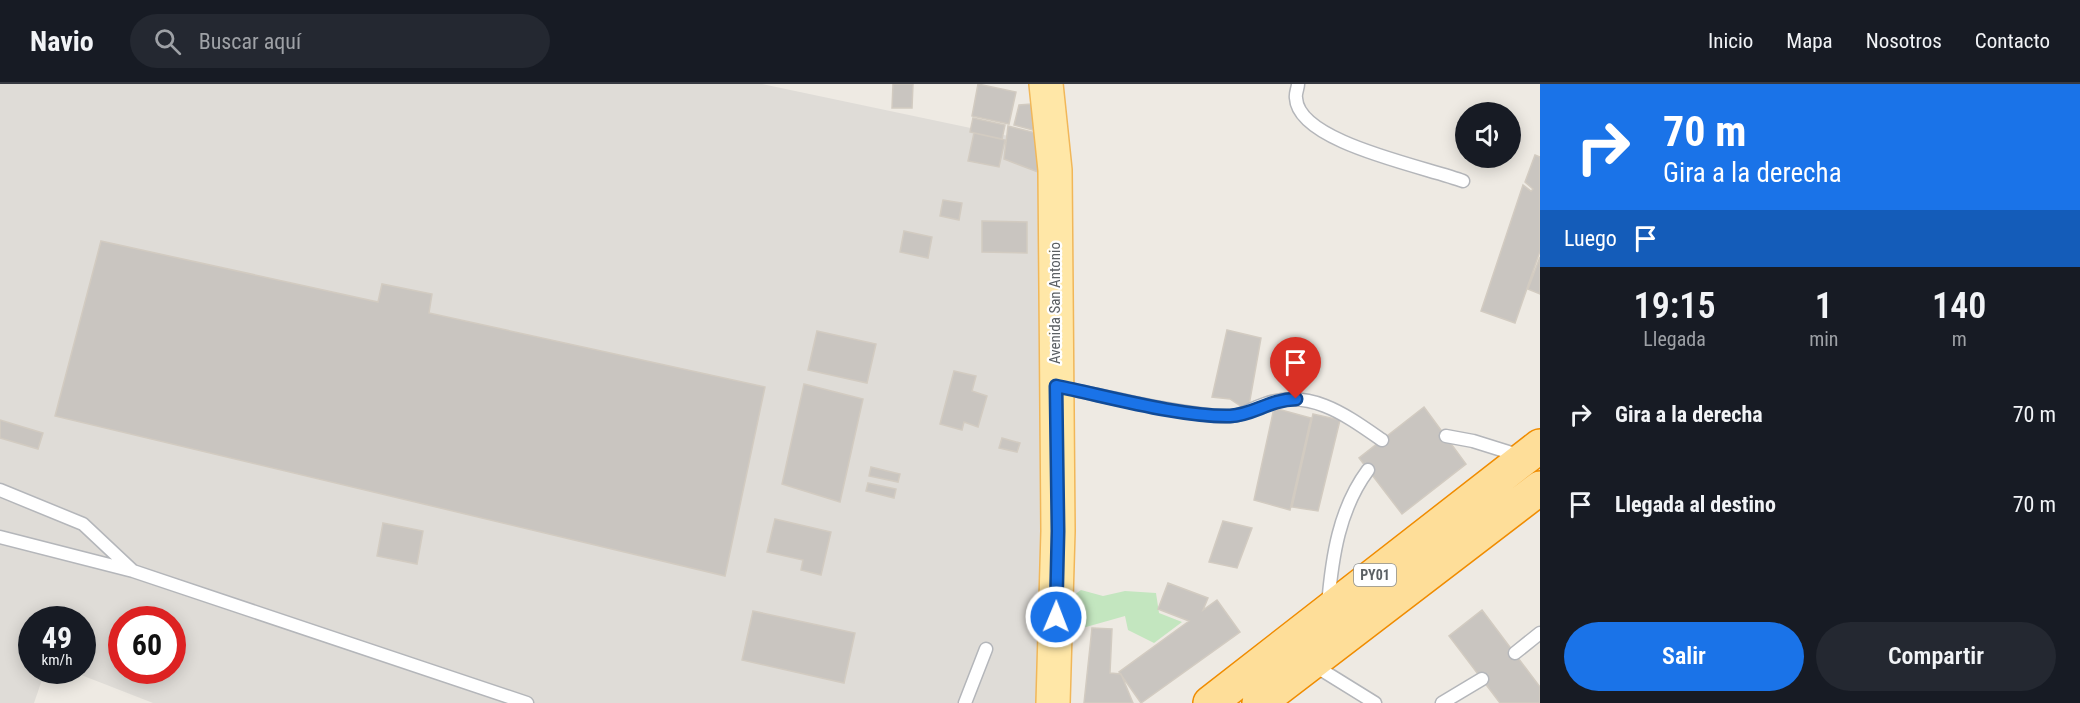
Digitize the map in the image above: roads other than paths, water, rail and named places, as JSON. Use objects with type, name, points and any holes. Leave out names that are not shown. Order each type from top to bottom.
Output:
[{"type":"highway","name":"PY01","points":[[1210,703],[1533,452]]},
{"type":"highway","name":"PY01","points":[[1259,703],[1540,488]]},
{"type":"main road","name":"Avenida San Antonio","points":[[1046,84],[1055,170],[1058,531],[1053,703]]},
{"type":"lane","points":[[1298,84],[1296,99],[1304,116],[1318,129],[1346,143],[1463,181]]},
{"type":"lane","points":[[1056,386],[1218,416],[1248,414],[1262,405],[1281,399],[1311,399],[1324,404],[1382,440]]},
{"type":"lane","points":[[1446,436],[1533,452]]},
{"type":"lane","points":[[1328,612],[1331,565],[1342,520],[1358,484],[1368,470]]},
{"type":"lane","points":[[0,490],[83,524],[133,571]]},
{"type":"lane","points":[[0,537],[133,571],[527,703]]},
{"type":"lane","points":[[1515,653],[1540,633]]},
{"type":"lane","points":[[964,703],[986,649]]},
{"type":"lane","points":[[1311,663],[1375,703]]},
{"type":"lane","points":[[1442,703],[1482,679]]}]
